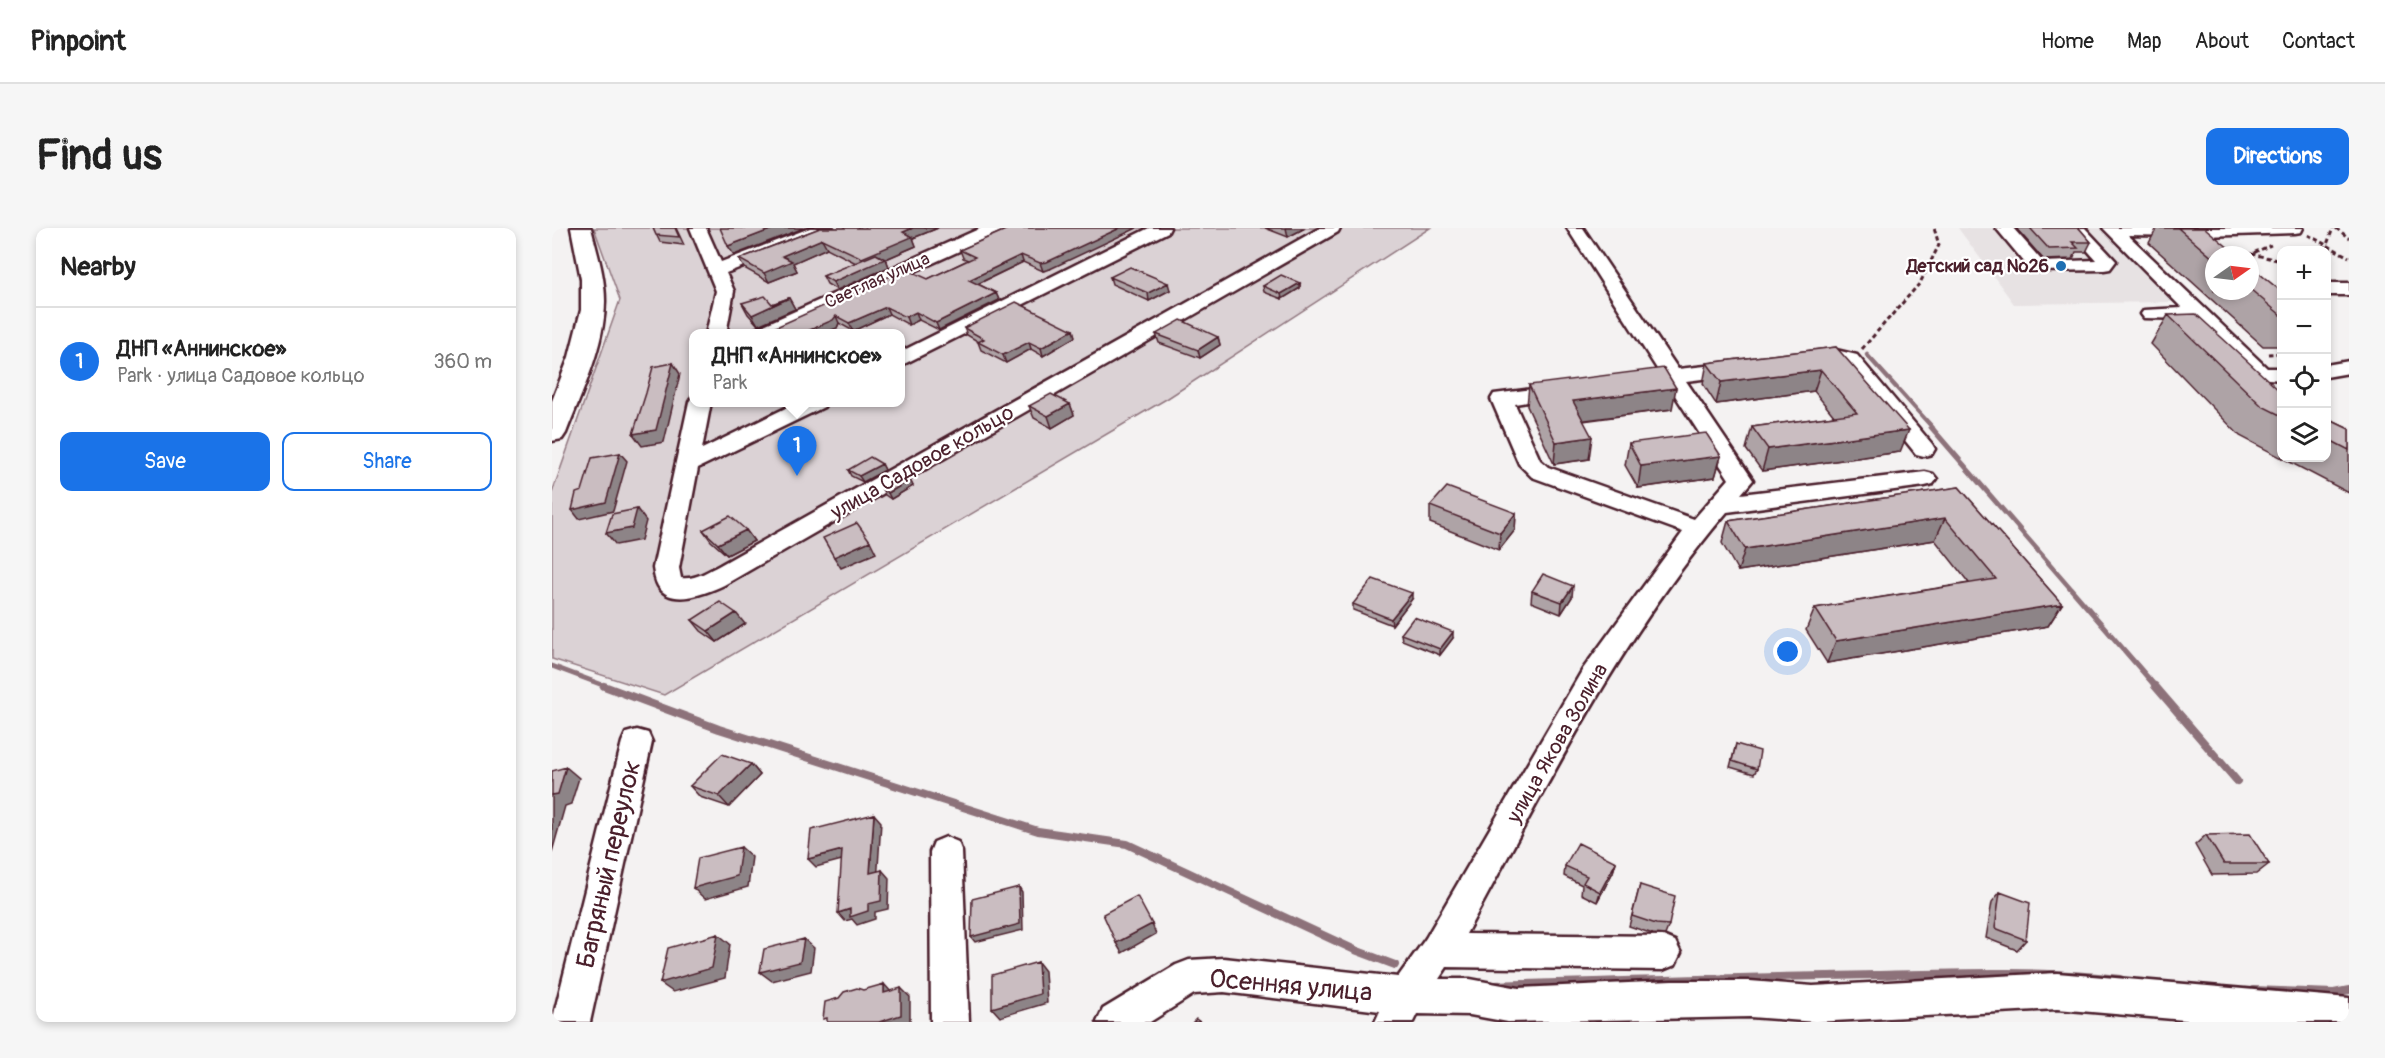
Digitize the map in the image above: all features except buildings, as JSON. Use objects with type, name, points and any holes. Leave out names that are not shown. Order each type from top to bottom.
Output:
[{"type":"main road","points":[[552,433],[577,370],[592,310],[592,281],[581,228]]},
{"type":"street","points":[[698,228],[725,291],[717,329]]},
{"type":"street","points":[[717,270],[825,228]]},
{"type":"street","name":"Светлая улица","points":[[769,329],[995,228]]},
{"type":"street","points":[[905,357],[1162,228]]},
{"type":"street","name":"улица Садовое кольцо","points":[[699,407],[666,568],[669,583],[683,588],[702,584],[729,571],[1332,228]]},
{"type":"street","points":[[1575,228],[1672,377]]},
{"type":"street","points":[[2004,228],[2036,265],[2042,267],[2104,265],[2107,261],[2076,228]]},
{"type":"street","points":[[2112,229],[2189,231],[2295,228]]},
{"type":"street","points":[[2112,229],[2198,313],[2266,374]]},
{"type":"street","points":[[2189,231],[2206,246]]},
{"type":"street","points":[[2331,289],[2349,289]]},
{"type":"street","points":[[2151,314],[2198,313]]},
{"type":"street","points":[[2327,354],[2340,368]]},
{"type":"street","points":[[1789,362],[1836,356],[1850,359],[1924,449]]},
{"type":"street","points":[[1638,381],[1766,365]]},
{"type":"street","name":"улица Якова Золина","points":[[1401,1009],[1438,950],[1593,677],[1698,529],[1741,480],[1672,377]]},
{"type":"street","points":[[1581,388],[1502,399],[1530,464],[1552,478],[1698,529]]},
{"type":"street","points":[[686,465],[806,407]]},
{"type":"street","points":[[1719,505],[1925,479]]},
{"type":"street","name":"Багряный переулок","points":[[571,1022],[637,741]]},
{"type":"street","points":[[946,852],[950,1022]]},
{"type":"street","points":[[1438,950],[1663,953]]},
{"type":"street","name":"Осенняя улица","points":[[1116,1022],[1189,977],[1224,975],[1401,1009],[1470,997],[1519,1006],[1672,999],[1750,999],[1813,1004],[2058,991],[2349,1016]]},
{"type":"path","points":[[1850,359],[1871,341],[1920,283],[1939,245],[1934,228]]},
{"type":"path","points":[[2259,250],[2295,233],[2295,228],[2349,257]]},
{"type":"path","points":[[2327,244],[2335,228],[2349,238]]},
{"type":"path","points":[[2259,256],[2277,260]]},
{"type":"path","points":[[2266,374],[2281,354]]},
{"type":"shaded area","points":[[594,228],[1430,228],[1168,398],[664,695],[552,659],[552,493],[620,300]]},
{"type":"shaded area","name":"Детский сад №26","points":[[1958,228],[2099,228],[2173,302],[2014,304]]},
{"type":"waterway","points":[[1867,355],[1933,428]]},
{"type":"waterway","points":[[1931,427],[2156,687]]},
{"type":"waterway","points":[[552,666],[608,687]]},
{"type":"waterway","points":[[604,686],[719,729],[1038,831],[1127,844],[1355,950],[1395,965]]},
{"type":"waterway","points":[[2155,686],[2237,781]]},
{"type":"waterway","points":[[1495,985],[1967,973],[2059,974],[2120,979]]},
{"type":"waterway","points":[[2253,990],[2334,993],[2349,990]]},
{"type":"place","name":"Детский сад №26","points":[[2061,266]]},
{"type":"place","name":"ДНП «Аннинское»","points":[[797,476]]}]
